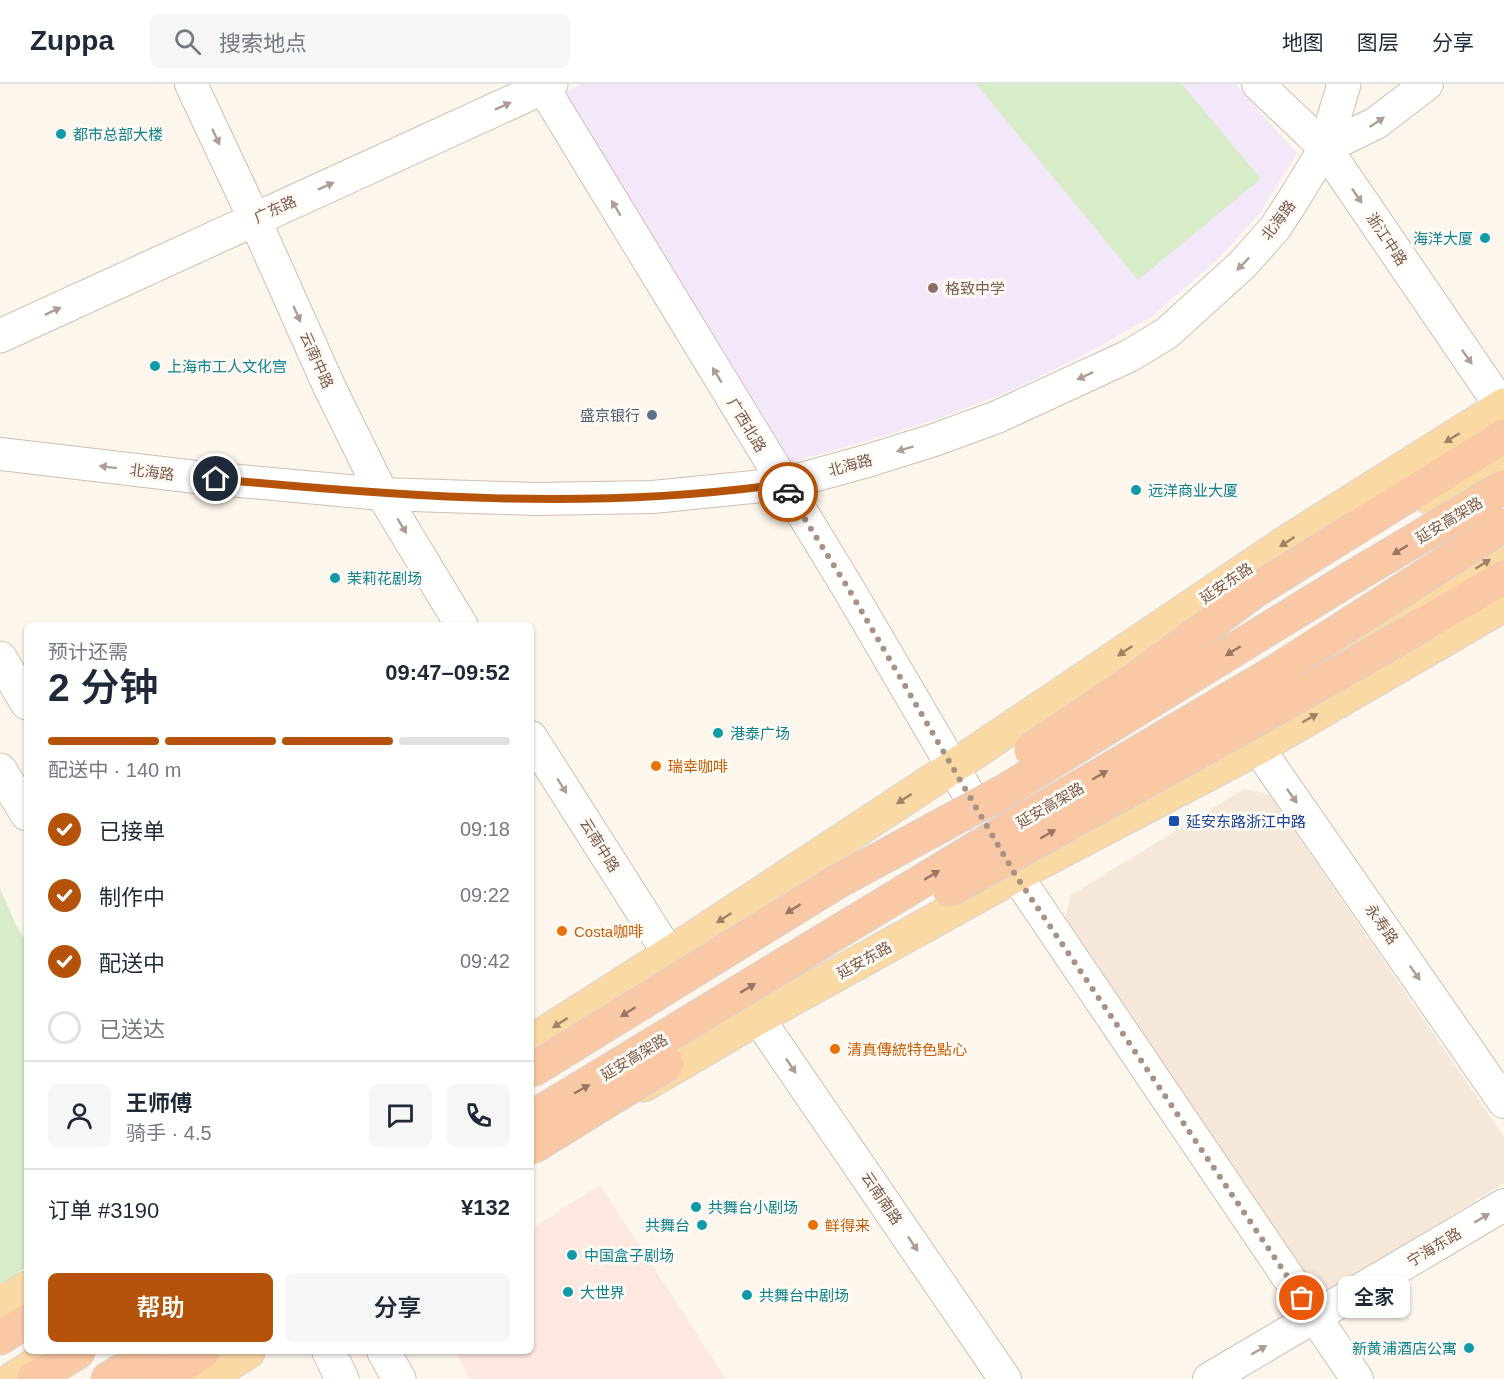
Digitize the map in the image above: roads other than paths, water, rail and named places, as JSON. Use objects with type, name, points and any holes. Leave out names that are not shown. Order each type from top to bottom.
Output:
[{"type":"highway","points":[[837,882],[1132,682],[1255,591],[1503,415]]},
{"type":"highway","name":"延安高架路","points":[[534,1069],[837,882],[1003,792],[1351,578],[1504,487]]},
{"type":"highway","name":"延安高架路","points":[[534,1116],[988,841],[1274,673],[1504,525]]},
{"type":"highway","points":[[534,1146],[924,905],[1354,665],[1504,577]]},
{"type":"highway","points":[[0,1338],[24,1323]]},
{"type":"highway","points":[[34,1379],[75,1354]]},
{"type":"highway","points":[[108,1379],[149,1354]]},
{"type":"highway","points":[[160,1379],[200,1354]]},
{"type":"main road","name":"延安东路","points":[[534,1040],[953,767],[1288,541],[1503,415]]},
{"type":"main road","name":"延安东路","points":[[953,767],[1107,705],[1344,549],[1504,457]]},
{"type":"main road","name":"延安东路","points":[[1204,777],[1327,665],[1382,626],[1504,552]]},
{"type":"main road","name":"延安东路","points":[[534,1154],[616,1102],[758,1018],[1016,876],[1258,748],[1504,604]]},
{"type":"main road","points":[[0,1304],[24,1290]]},
{"type":"main road","points":[[13,1379],[52,1354]]},
{"type":"main road","points":[[205,1379],[245,1354]]},
{"type":"street","name":"云南中路","points":[[191,84],[328,384],[382,494],[460,622]]},
{"type":"street","name":"浙江中路","points":[[1258,84],[1324,148],[1503,415]]},
{"type":"street","points":[[1324,148],[1344,84]]},
{"type":"street","points":[[1324,148],[1376,123],[1427,84]]},
{"type":"street","name":"广东路","points":[[0,336],[545,85]]},
{"type":"street","name":"广西北路","points":[[545,85],[783,484],[848,588],[1016,876],[1358,1379]]},
{"type":"street","name":"北海路","points":[[0,454],[196,477],[382,494],[536,499],[653,497],[783,484],[878,458],[997,417],[1129,356],[1167,333],[1242,265],[1275,228],[1324,148]]},
{"type":"street","points":[[0,658],[24,698]]},
{"type":"street","name":"云南中路","points":[[534,741],[669,954]]},
{"type":"street","name":"永寿路","points":[[1258,748],[1504,1102]]},
{"type":"street","points":[[0,770],[24,809]]},
{"type":"street","name":"云南南路","points":[[758,1018],[1005,1379]]},
{"type":"street","name":"宁海东路","points":[[1209,1379],[1504,1205]]},
{"type":"street","points":[[330,1354],[342,1379]]},
{"type":"street","points":[[385,1354],[399,1379]]},
{"type":"place","name":"都市总部大楼","points":[[61,134]]},
{"type":"place","name":"海洋大厦","points":[[1485,238]]},
{"type":"place","name":"格致中学","points":[[933,288]]},
{"type":"place","name":"上海市工人文化宫","points":[[155,366]]},
{"type":"place","name":"盛京银行","points":[[652,415]]},
{"type":"place","name":"远洋商业大厦","points":[[1136,490]]},
{"type":"place","name":"茉莉花剧场","points":[[335,578]]},
{"type":"place","name":"港泰广场","points":[[718,733]]},
{"type":"place","name":"瑞幸咖啡","points":[[656,766]]},
{"type":"place","name":"延安东路浙江中路","points":[[1174,821]]},
{"type":"place","name":"Costa咖啡","points":[[562,931]]},
{"type":"place","name":"清真傳統特色點心","points":[[835,1049]]},
{"type":"place","name":"共舞台小剧场","points":[[696,1207]]},
{"type":"place","name":"共舞台","points":[[702,1225]]},
{"type":"place","name":"鲜得来","points":[[813,1225]]},
{"type":"place","name":"中国盒子剧场","points":[[572,1255]]},
{"type":"place","name":"大世界","points":[[568,1292]]},
{"type":"place","name":"共舞台中剧场","points":[[747,1295]]},
{"type":"place","name":"全家","points":[[1302,1298]]},
{"type":"place","name":"新黄浦酒店公寓","points":[[1469,1348]]}]
